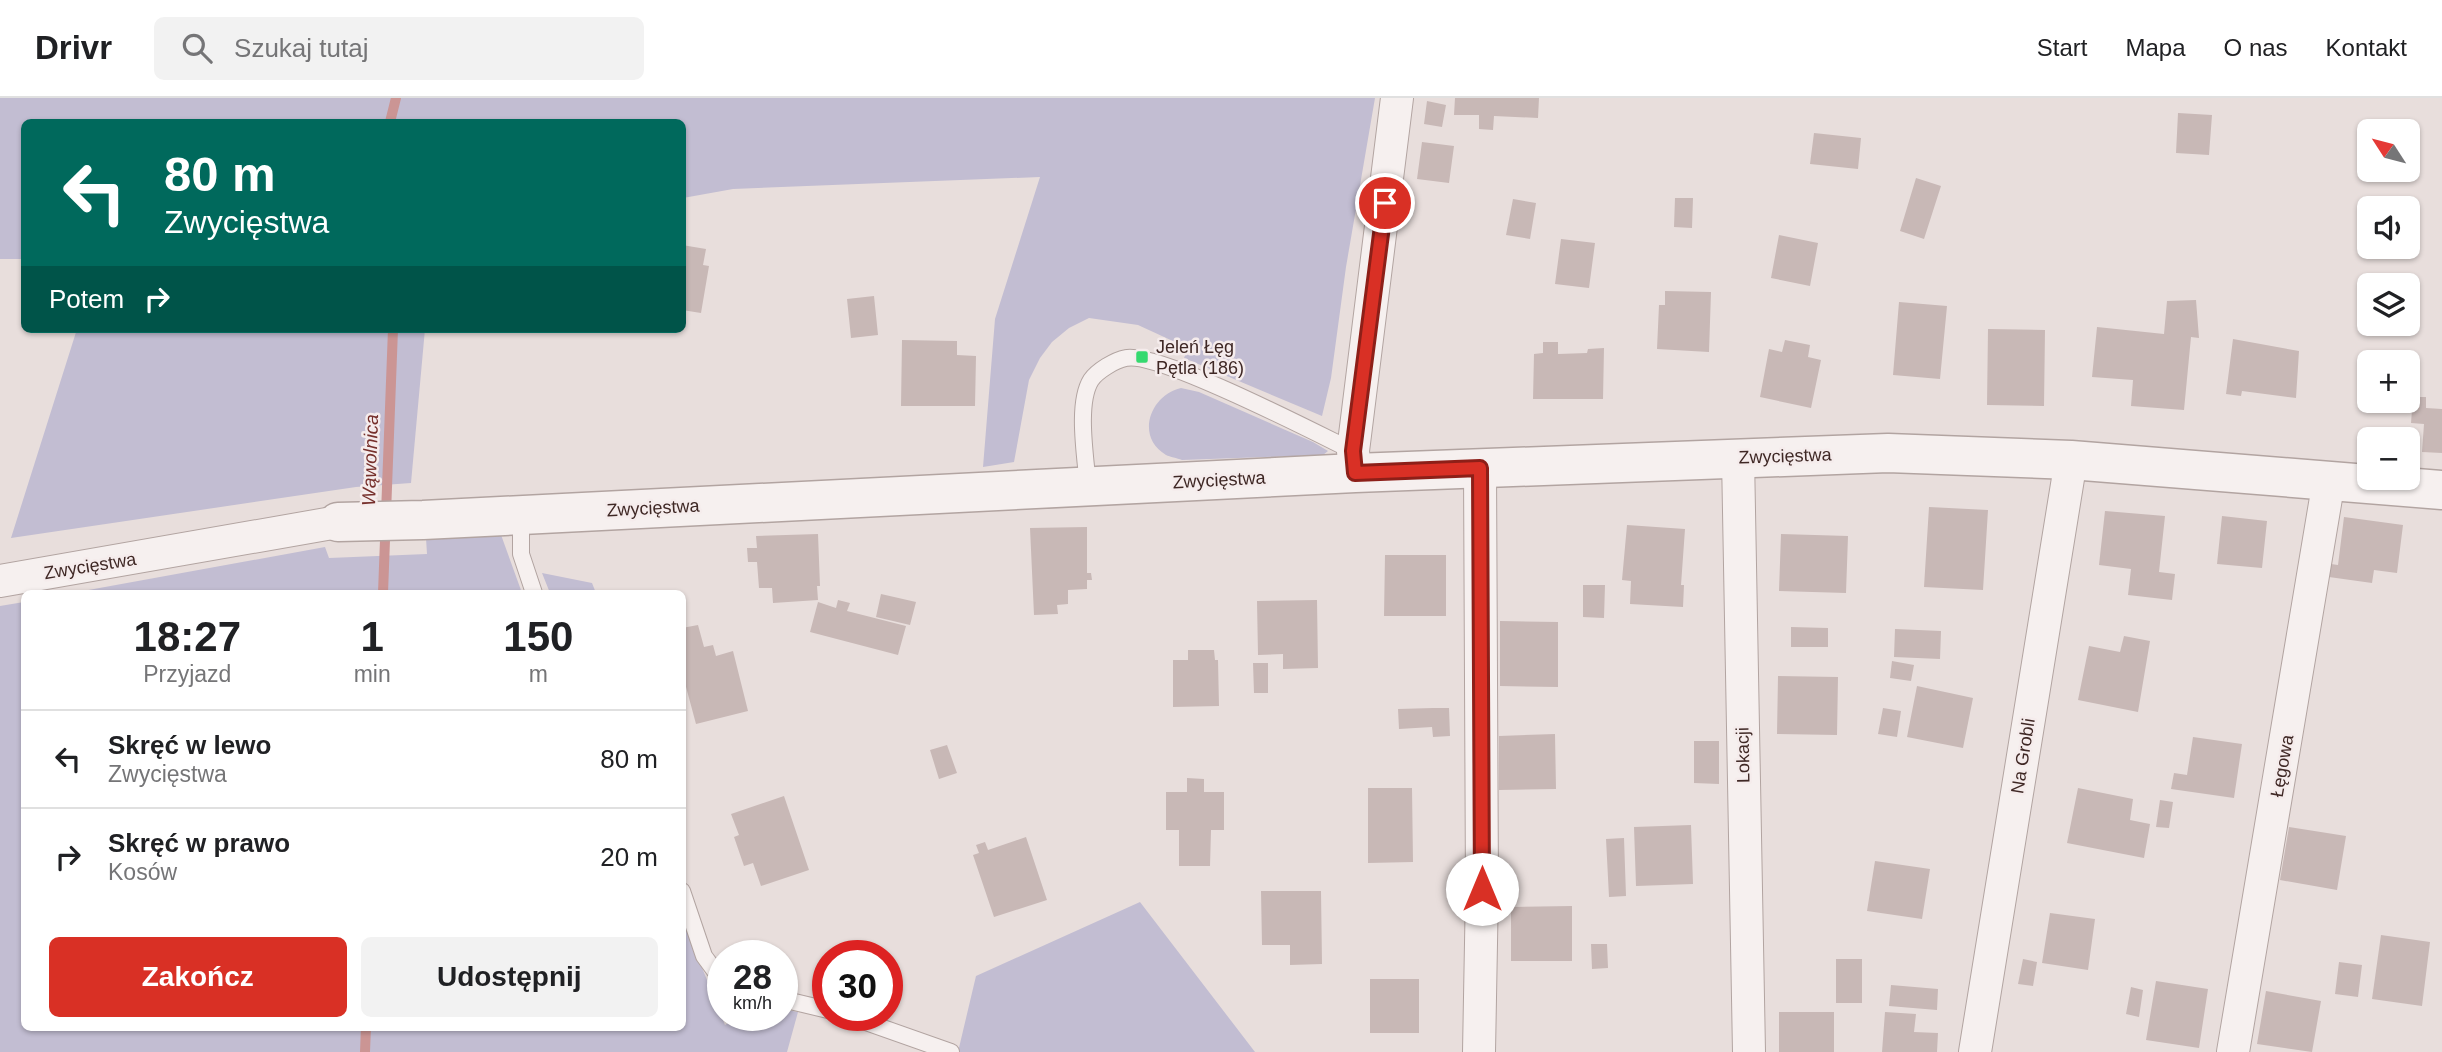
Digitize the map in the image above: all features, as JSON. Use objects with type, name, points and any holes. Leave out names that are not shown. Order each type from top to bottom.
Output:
[{"type":"street","points":[[1354,462],[1398,98]]},
{"type":"street","name":"Zwycięstwa","points":[[0,581],[338,522],[1088,486],[1354,462],[1480,468],[1888,453],[2071,460],[2442,490]]},
{"type":"street","name":"Lokacji","points":[[1738,457],[1749,1052]]},
{"type":"street","name":"Na Grobli","points":[[1975,1052],[2071,460]]},
{"type":"street","points":[[1479,1052],[1482,889],[1480,468]]},
{"type":"street","name":"Łęgowa","points":[[2233,1052],[2329,480]]},
{"type":"lane","points":[[1088,486],[1083,400],[1091,380],[1105,367],[1127,357],[1151,360],[1256,404],[1354,462]]},
{"type":"lane","points":[[521,514],[521,554],[533,590]]},
{"type":"lane","points":[[686,903],[707,960]]},
{"type":"lane","points":[[891,1031],[951,1052]]},
{"type":"shaded area","points":[[0,98],[1375,98],[1346,267],[1331,378],[1322,416],[1184,358],[1188,348],[1138,325],[1089,318],[1069,328],[1052,342],[1040,358],[1029,380],[1014,462],[983,467],[995,319],[1040,177],[733,189],[686,197],[686,119],[21,119],[21,259],[0,259]]},
{"type":"shaded area","points":[[76,333],[425,333],[411,483],[356,487],[11,538]]},
{"type":"shaded area","points":[[1181,388],[1199,392],[1328,451],[1323,455],[1182,460],[1168,456],[1156,447],[1151,438],[1150,417],[1161,399]]},
{"type":"shaded area","points":[[500,532],[521,590],[88,590],[325,547],[329,558],[427,554],[426,538]]},
{"type":"shaded area","points":[[542,573],[592,583],[595,590],[549,590]]},
{"type":"shaded area","points":[[21,602],[21,1031],[686,1031],[686,928],[707,980],[707,1031],[793,1031],[787,1052],[0,1052],[0,606]]},
{"type":"shaded area","points":[[1140,902],[1255,1052],[958,1052],[976,976]]},
{"type":"building","points":[[1455,98],[1539,98],[1538,118],[1494,116],[1493,130],[1479,129],[1479,115],[1454,115]]},
{"type":"building","points":[[1427,101],[1446,105],[1442,127],[1424,124]]},
{"type":"building","points":[[2178,113],[2212,115],[2209,155],[2176,153]]},
{"type":"building","points":[[1814,133],[1861,138],[1858,169],[1810,164]]},
{"type":"building","points":[[1422,142],[1454,146],[1449,183],[1417,179]]},
{"type":"building","points":[[1916,178],[1941,186],[1924,239],[1900,231]]},
{"type":"building","points":[[1675,198],[1693,198],[1692,228],[1674,227]]},
{"type":"building","points":[[1513,199],[1536,203],[1530,239],[1506,235]]},
{"type":"building","points":[[1779,235],[1818,243],[1810,286],[1771,278]]},
{"type":"building","points":[[1561,239],[1595,243],[1589,288],[1555,284]]},
{"type":"building","points":[[686,246],[706,249],[703,265],[709,266],[701,313],[686,311]]},
{"type":"building","points":[[1665,291],[1711,292],[1709,352],[1657,349],[1659,305],[1665,305]]},
{"type":"building","points":[[874,296],[878,335],[851,338],[847,299]]},
{"type":"building","points":[[2196,300],[2199,338],[2191,337],[2184,410],[2131,406],[2133,380],[2092,377],[2097,327],[2164,334],[2167,301]]},
{"type":"building","points":[[1899,302],[1947,306],[1940,379],[1893,375]]},
{"type":"building","points":[[1988,329],[2045,330],[2044,406],[1987,405]]},
{"type":"building","points":[[2233,339],[2299,351],[2296,398],[2242,391],[2241,396],[2226,394]]},
{"type":"building","points":[[902,340],[957,341],[957,355],[976,356],[975,406],[901,406]]},
{"type":"building","points":[[1785,340],[1810,345],[1808,357],[1821,360],[1811,408],[1760,397],[1769,349],[1782,352]]},
{"type":"building","points":[[1543,342],[1558,342],[1558,354],[1587,353],[1588,349],[1604,348],[1603,399],[1533,399],[1534,354],[1543,353]]},
{"type":"building","points":[[2420,397],[2426,397],[2426,408],[2442,409],[2442,453],[2422,452],[2424,424],[2411,423],[2412,413],[2420,413]]},
{"type":"building","points":[[1929,507],[1988,510],[1983,590],[1924,587]]},
{"type":"building","points":[[2105,511],[2165,516],[2159,572],[2175,574],[2172,600],[2128,595],[2131,569],[2099,565]]},
{"type":"building","points":[[2222,516],[2267,521],[2262,568],[2217,564]]},
{"type":"building","points":[[2344,517],[2403,525],[2397,573],[2374,570],[2372,583],[2329,577],[2331,564],[2338,565]]},
{"type":"building","points":[[1627,525],[1685,529],[1681,585],[1684,585],[1683,607],[1630,604],[1631,581],[1622,580]]},
{"type":"building","points":[[1087,527],[1087,573],[1091,573],[1092,580],[1087,580],[1087,589],[1068,590],[1068,604],[1057,605],[1058,614],[1034,615],[1030,528]]},
{"type":"building","points":[[818,534],[818,600],[773,603],[772,588],[759,588],[757,562],[748,562],[747,548],[757,548],[756,536]]},
{"type":"building","points":[[1781,534],[1848,536],[1846,593],[1779,591]]},
{"type":"building","points":[[1385,555],[1446,555],[1446,616],[1384,616]]},
{"type":"building","points":[[1583,585],[1605,585],[1604,618],[1583,617]]},
{"type":"building","points":[[881,594],[916,602],[910,625],[876,617]]},
{"type":"building","points":[[838,600],[850,603],[847,611],[906,626],[898,655],[810,632],[818,602],[836,608]]},
{"type":"building","points":[[1317,600],[1318,668],[1283,669],[1283,654],[1258,655],[1257,601]]},
{"type":"building","points":[[1500,621],[1558,622],[1558,687],[1500,686]]},
{"type":"building","points":[[698,625],[704,647],[713,645],[716,656],[733,651],[748,711],[696,724],[686,687],[686,627]]},
{"type":"building","points":[[1791,627],[1828,628],[1828,647],[1791,647]]},
{"type":"building","points":[[1895,629],[1941,631],[1940,659],[1894,657]]},
{"type":"building","points":[[2124,636],[2150,641],[2138,712],[2078,700],[2089,646],[2120,652]]},
{"type":"building","points":[[1188,650],[1214,650],[1215,660],[1218,660],[1219,706],[1173,707],[1173,660],[1188,660]]},
{"type":"building","points":[[1892,661],[1914,665],[1911,681],[1890,678]]},
{"type":"building","points":[[1253,663],[1268,663],[1268,693],[1254,693]]},
{"type":"building","points":[[1778,676],[1838,677],[1837,735],[1777,734]]},
{"type":"building","points":[[1917,686],[1973,698],[1963,748],[1907,737]]},
{"type":"building","points":[[1449,708],[1450,736],[1433,737],[1432,727],[1399,729],[1398,709]]},
{"type":"building","points":[[1883,708],[1901,711],[1897,737],[1878,734]]},
{"type":"building","points":[[1555,734],[1556,789],[1499,790],[1499,736]]},
{"type":"building","points":[[2193,737],[2242,744],[2234,798],[2171,789],[2174,773],[2187,775]]},
{"type":"building","points":[[1694,741],[1719,741],[1719,784],[1694,783]]},
{"type":"building","points":[[947,745],[957,773],[939,779],[930,750]]},
{"type":"building","points":[[1187,778],[1204,779],[1204,792],[1224,792],[1224,830],[1211,830],[1210,866],[1179,866],[1179,830],[1166,830],[1166,792],[1187,792]]},
{"type":"building","points":[[1368,788],[1412,788],[1413,862],[1368,863]]},
{"type":"building","points":[[2078,788],[2133,799],[2130,820],[2150,824],[2144,858],[2067,843]]},
{"type":"building","points":[[784,796],[809,870],[761,886],[753,863],[744,866],[734,837],[739,835],[731,814]]},
{"type":"building","points":[[2160,800],[2173,802],[2169,828],[2156,827]]},
{"type":"building","points":[[1691,825],[1693,884],[1636,886],[1634,827]]},
{"type":"building","points":[[2289,827],[2346,836],[2337,890],[2280,880]]},
{"type":"building","points":[[1026,837],[1047,900],[994,917],[973,855],[979,853],[976,845],[985,842],[988,850]]},
{"type":"building","points":[[1624,838],[1626,896],[1609,897],[1606,839]]},
{"type":"building","points":[[1875,861],[1930,869],[1922,919],[1867,911]]},
{"type":"building","points":[[1261,891],[1321,891],[1322,964],[1290,965],[1290,945],[1262,945]]},
{"type":"building","points":[[1572,906],[1572,961],[1511,961],[1511,907]]},
{"type":"building","points":[[2050,913],[2095,919],[2088,970],[2042,963]]},
{"type":"building","points":[[2381,935],[2430,942],[2422,1006],[2372,999]]},
{"type":"building","points":[[1591,944],[1607,944],[1608,968],[1592,969]]},
{"type":"building","points":[[1836,959],[1862,959],[1862,1003],[1836,1003]]},
{"type":"building","points":[[2023,959],[2037,962],[2033,986],[2018,984]]},
{"type":"building","points":[[2339,962],[2362,965],[2358,997],[2335,994]]},
{"type":"building","points":[[1370,979],[1419,979],[1419,1033],[1370,1033]]},
{"type":"building","points":[[2156,981],[2208,989],[2199,1048],[2146,1040]]},
{"type":"building","points":[[1891,985],[1938,989],[1937,1010],[1889,1006]]},
{"type":"building","points":[[2131,987],[2143,990],[2139,1017],[2126,1014]]},
{"type":"building","points":[[2266,991],[2321,1001],[2312,1052],[2257,1044]]},
{"type":"building","points":[[1779,1012],[1834,1012],[1834,1052],[1779,1052]]},
{"type":"building","points":[[1885,1012],[1916,1014],[1914,1032],[1938,1033],[1937,1052],[1882,1052]]},
{"type":"waterway","name":"Wąwolnica","points":[[391,119],[396,98]]},
{"type":"waterway","name":"Wąwolnica","points":[[383,590],[393,333]]},
{"type":"waterway","name":"Wąwolnica","points":[[365,1052],[366,1031]]},
{"type":"place","name":"Jeleń Łęg Pętla (186)","points":[[1142,357]]},
{"type":"route","points":[[1385,203],[1353,451],[1355,473],[1480,468],[1482,889]]}]
